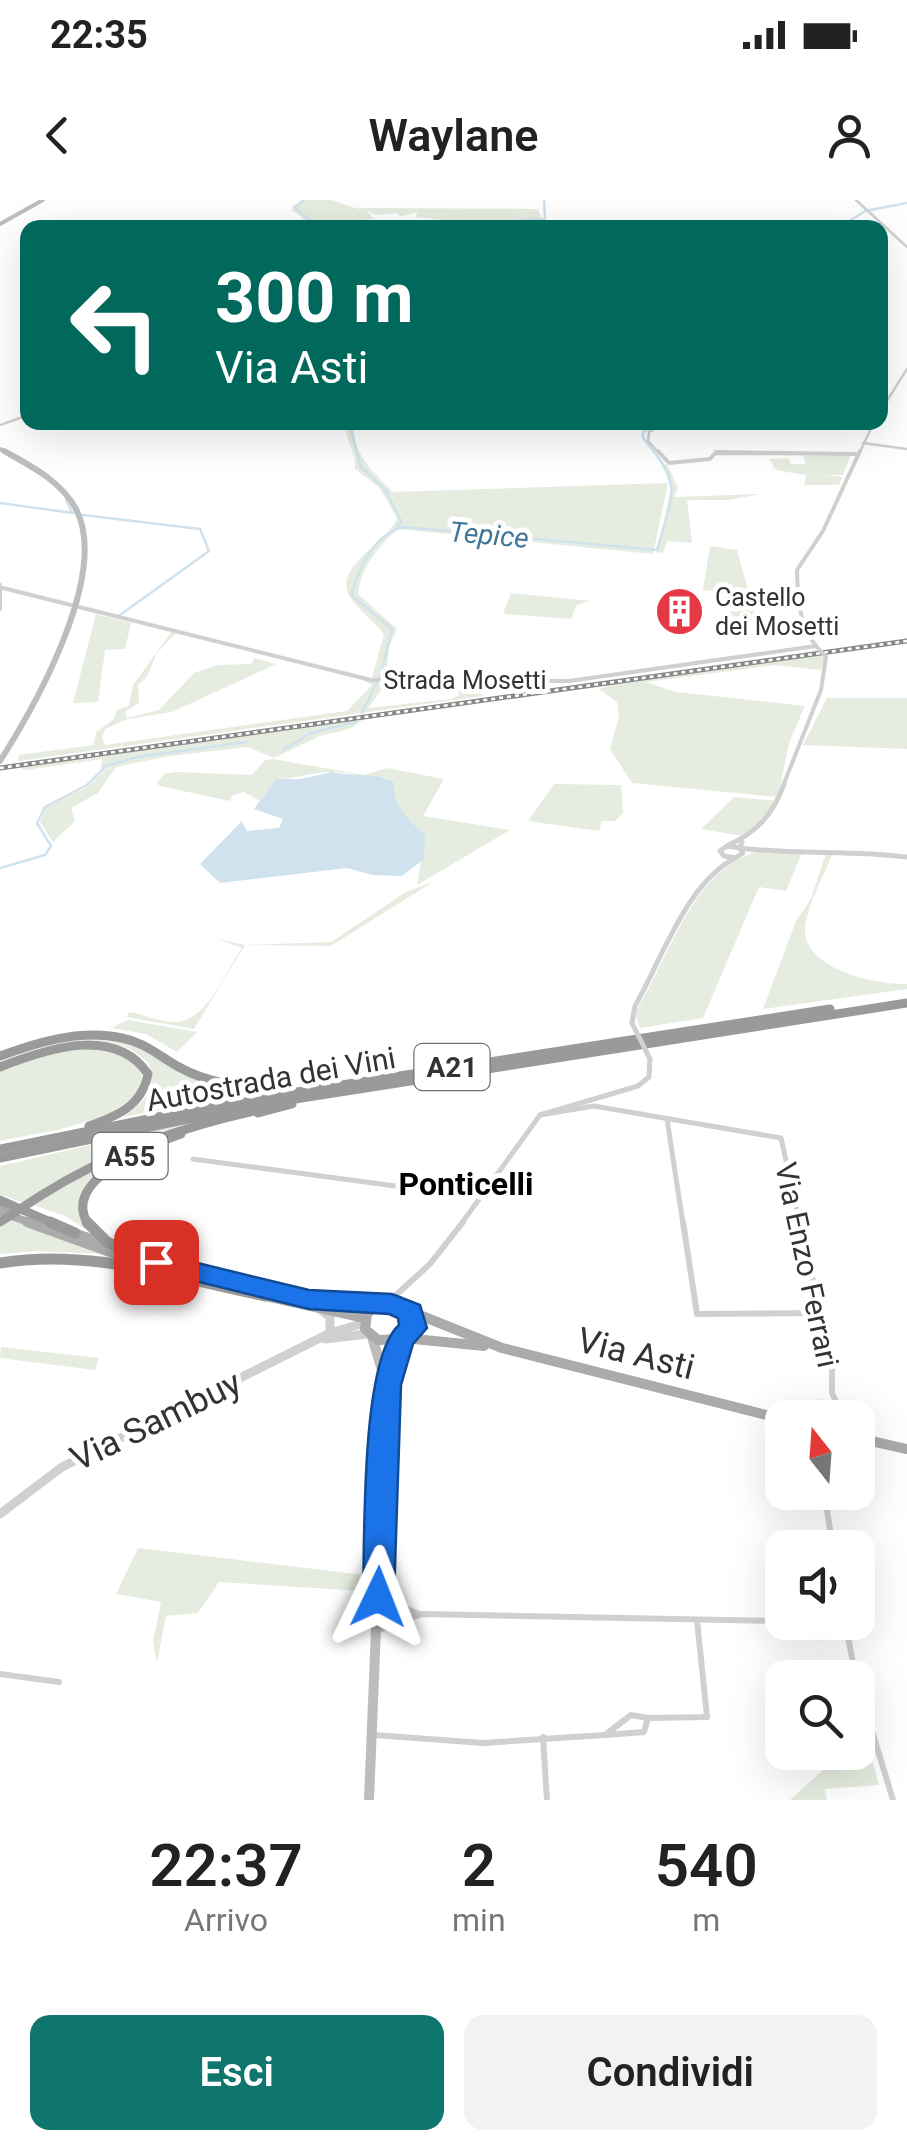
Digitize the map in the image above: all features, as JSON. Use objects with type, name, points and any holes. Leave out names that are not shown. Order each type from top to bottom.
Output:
[{"type":"highway","name":"Autostrada dei Vini","points":[[0,1148],[232,1102],[907,1000]]},
{"type":"highway","name":"Autostrada dei Vini","points":[[0,1158],[236,1108],[907,1000]]},
{"type":"highway","points":[[0,1056],[44,1042],[102,1036],[138,1042],[198,1076],[244,1087],[284,1088],[422,1072]]},
{"type":"highway","name":"A55","points":[[0,1067],[42,1052],[92,1045],[126,1050],[138,1057],[148,1074],[147,1084],[135,1103],[112,1118],[0,1148]]},
{"type":"highway","name":"A55","points":[[0,1222],[102,1157],[144,1140],[220,1118],[395,1083]]},
{"type":"highway","name":"A55","points":[[156,1262],[105,1240],[89,1227],[82,1206],[91,1185],[127,1157],[164,1140],[292,1104]]},
{"type":"highway","points":[[0,1206],[75,1233]]},
{"type":"highway","points":[[0,1263],[75,1256],[266,1296]]},
{"type":"main road","points":[[0,224],[43,200]]},
{"type":"main road","points":[[0,449],[62,490],[80,516],[84,542],[75,604],[57,665],[0,761]]},
{"type":"main road","points":[[0,1206],[152,1267],[364,1321]]},
{"type":"main road","points":[[75,1233],[156,1262],[309,1300],[399,1306],[410,1312],[413,1328],[402,1338],[386,1385]]},
{"type":"main road","points":[[364,1321],[383,1305]]},
{"type":"main road","name":"Via Asti","points":[[410,1312],[502,1348],[765,1414]]},
{"type":"main road","points":[[364,1321],[380,1353],[386,1385],[369,1800]]},
{"type":"main road","points":[[370,1336],[386,1342],[402,1338]]},
{"type":"main road","name":"Via Asti","points":[[402,1338],[502,1348]]},
{"type":"main road","points":[[394,1357],[410,1346],[431,1341]]},
{"type":"main road","name":"Via Asti","points":[[757,1412],[765,1413]]},
{"type":"main road","points":[[875,1441],[907,1449]]},
{"type":"street","points":[[856,200],[877,220]]},
{"type":"street","points":[[888,229],[907,246]]},
{"type":"street","points":[[888,399],[907,369]]},
{"type":"street","points":[[653,430],[647,436],[670,464],[710,460],[716,452],[858,454]]},
{"type":"street","points":[[383,1305],[410,1286],[540,1115],[556,1107],[638,1086],[649,1077],[650,1059],[631,1013],[653,976],[670,934],[721,864],[721,848],[744,840],[766,821],[784,794],[798,741],[820,700],[826,657],[805,630],[796,591],[797,570],[823,531],[870,430]]},
{"type":"street","points":[[863,444],[907,449]]},
{"type":"street","points":[[0,610],[1,586]]},
{"type":"street","name":"Strada Mosetti","points":[[1,586],[371,680],[569,681],[816,646]]},
{"type":"street","points":[[721,864],[742,851],[744,840]]},
{"type":"street","points":[[728,846],[742,851],[859,851],[907,857]]},
{"type":"street","points":[[722,854],[735,858]]},
{"type":"street","points":[[540,1115],[594,1106],[667,1119],[696,1314],[818,1313]]},
{"type":"street","name":"Via Enzo Ferrari","points":[[667,1119],[781,1138],[836,1400]]},
{"type":"street","points":[[193,1159],[478,1197]]},
{"type":"street","points":[[410,1286],[410,1312]]},
{"type":"street","points":[[320,1310],[331,1320],[330,1333]]},
{"type":"street","name":"Via Sambuy","points":[[0,1514],[62,1467],[330,1333],[364,1321]]},
{"type":"street","name":"Via Sambuy","points":[[319,1340],[350,1333],[370,1336]]},
{"type":"street","name":"Via Enzo Ferrari","points":[[824,1400],[832,1393]]},
{"type":"street","points":[[378,1597],[422,1614],[765,1621]]},
{"type":"street","points":[[377,1631],[422,1614]]},
{"type":"street","points":[[605,1735],[631,1716],[707,1717],[697,1620]]},
{"type":"street","points":[[0,1674],[59,1682]]},
{"type":"street","points":[[371,1735],[482,1743],[644,1732],[648,1718]]},
{"type":"street","points":[[618,1724],[631,1733]]},
{"type":"street","points":[[543,1738],[547,1800]]},
{"type":"street","points":[[875,1741],[893,1800]]},
{"type":"shaded area","points":[[301,200],[331,200],[361,210],[358,208],[538,209],[541,218],[442,220],[415,217],[418,212],[399,217],[398,213],[376,215],[366,210],[374,219],[302,220],[291,210]]},
{"type":"shaded area","points":[[347,430],[354,430],[356,443],[371,470],[393,492],[668,483],[653,554],[398,529],[372,558],[358,594],[397,629],[389,647],[386,679],[372,678],[384,634],[350,597],[346,586],[355,565],[397,518],[379,487],[355,469]]},
{"type":"shaded area","points":[[851,455],[843,475],[824,475],[842,477],[839,485],[804,485],[806,475],[776,470],[769,459],[788,458],[791,464],[806,464],[803,456]]},
{"type":"shaded area","points":[[667,464],[678,488],[674,497],[761,494],[727,500],[687,500],[692,543],[667,541],[663,553],[657,552],[671,488],[663,465]]},
{"type":"shaded area","points":[[710,546],[737,550],[757,623],[724,618],[728,611],[738,612],[741,594],[703,590]]},
{"type":"shaded area","points":[[511,593],[590,601],[577,605],[571,619],[503,614]]},
{"type":"shaded area","points":[[96,614],[131,623],[125,649],[105,650],[98,702],[73,703]]},
{"type":"shaded area","points":[[172,631],[176,633],[156,654],[147,677],[138,685],[139,703],[125,712],[127,718],[159,710],[194,673],[218,665],[251,664],[254,658],[276,664],[172,712],[127,719],[105,729],[105,745],[347,711],[372,685],[361,679],[382,682],[382,689],[368,708],[450,699],[460,695],[450,684],[477,681],[483,696],[18,761],[19,755],[94,745],[96,732],[114,719],[117,710],[129,706],[133,685]]},
{"type":"shaded area","points":[[821,655],[825,658],[821,670],[775,665],[646,682],[676,692],[805,706],[789,743],[778,797],[632,783],[610,749],[619,717],[617,702],[599,689],[621,682]]},
{"type":"shaded area","points":[[827,698],[907,698],[907,749],[803,745]]},
{"type":"shaded area","points":[[366,718],[349,729],[320,736],[274,758],[248,747],[116,767],[98,793],[71,808],[75,821],[53,842],[40,822],[46,807],[89,786],[109,766],[146,755],[101,768],[102,759],[25,770],[19,767],[353,720],[344,727]]},
{"type":"shaded area","points":[[265,760],[364,775],[387,768],[444,779],[423,816],[510,830],[417,885],[425,835],[401,811],[386,778],[334,772],[276,779],[260,801],[244,792],[233,795],[230,801],[157,783],[164,774],[176,772],[252,775]]},
{"type":"shaded area","points":[[554,784],[621,785],[623,813],[615,821],[602,821],[599,831],[528,821]]},
{"type":"shaded area","points":[[734,797],[777,801],[771,812],[742,836],[701,829]]},
{"type":"shaded area","points":[[759,851],[822,852],[801,855],[786,891],[759,887],[703,1018],[640,1028],[635,1013],[699,896],[736,860]]},
{"type":"shaded area","points":[[833,852],[807,918],[807,942],[815,954],[843,972],[907,984],[907,989],[763,1009],[796,921],[811,899],[826,853]]},
{"type":"shaded area","points":[[433,882],[331,946],[245,945],[331,942],[406,892]]},
{"type":"shaded area","points":[[218,939],[245,945],[194,1029],[127,1017],[129,1012],[176,1022],[198,1013],[242,948]]},
{"type":"shaded area","points":[[128,1020],[197,1032],[177,1052],[146,1034],[111,1028]]},
{"type":"shaded area","points":[[98,1038],[137,1044],[186,1076],[218,1088],[259,1092],[123,1117],[142,1101],[152,1082],[149,1064],[134,1051],[97,1040],[77,1041],[0,1062],[0,1058],[56,1042]]},
{"type":"shaded area","points":[[82,1048],[123,1052],[142,1069],[139,1087],[110,1113],[88,1122],[0,1141],[0,1069],[24,1059]]},
{"type":"shaded area","points":[[211,1117],[114,1152],[25,1203],[0,1195],[0,1166]]},
{"type":"shaded area","points":[[121,1158],[91,1181],[81,1199],[83,1220],[91,1233],[67,1217],[34,1205],[77,1175]]},
{"type":"shaded area","points":[[11,1220],[105,1254],[0,1254],[0,1227]]},
{"type":"shaded area","points":[[1,1347],[99,1358],[95,1370],[0,1358]]},
{"type":"shaded area","points":[[138,1548],[364,1575],[362,1591],[219,1582],[198,1613],[166,1616],[157,1663],[153,1642],[161,1602],[116,1594]]},
{"type":"shaded area","points":[[823,1770],[875,1770],[879,1785],[825,1789],[827,1800],[790,1800]]},
{"type":"water","points":[[332,772],[381,777],[394,783],[399,806],[425,835],[424,859],[402,876],[372,875],[347,868],[220,883],[200,864],[242,821],[247,831],[279,828],[283,819],[254,809],[276,779],[301,779]]},
{"type":"waterway","points":[[305,200],[294,207],[309,220]]},
{"type":"waterway","points":[[530,220],[545,219],[544,200]]},
{"type":"waterway","name":"Tepice","points":[[851,220],[865,211],[907,203]]},
{"type":"waterway","points":[[351,430],[361,467],[386,491],[401,521],[398,526]]},
{"type":"waterway","name":"Tepice","points":[[362,713],[381,674],[392,629],[351,595],[363,564],[383,537],[403,527],[657,550],[671,491],[665,468],[643,438],[647,430]]},
{"type":"waterway","points":[[66,499],[72,513]]},
{"type":"waterway","points":[[0,503],[72,513]]},
{"type":"waterway","points":[[83,515],[200,529],[209,551],[120,615]]},
{"type":"waterway","name":"Tepice","points":[[283,750],[311,733],[356,722]]},
{"type":"waterway","name":"Tepice","points":[[0,868],[45,855],[51,846],[37,823],[45,807],[87,785],[106,766],[137,757],[246,742]]},
{"type":"railway","points":[[0,768],[907,641]]},
{"type":"place","name":"Castello dei Mosetti","points":[[680,611]]},
{"type":"district","name":"Ponticelli","points":[[466,1184]]},
{"type":"route","points":[[156,1262],[309,1300],[392,1304],[406,1308],[414,1318],[413,1328],[401,1339],[386,1385],[378,1597]]}]
